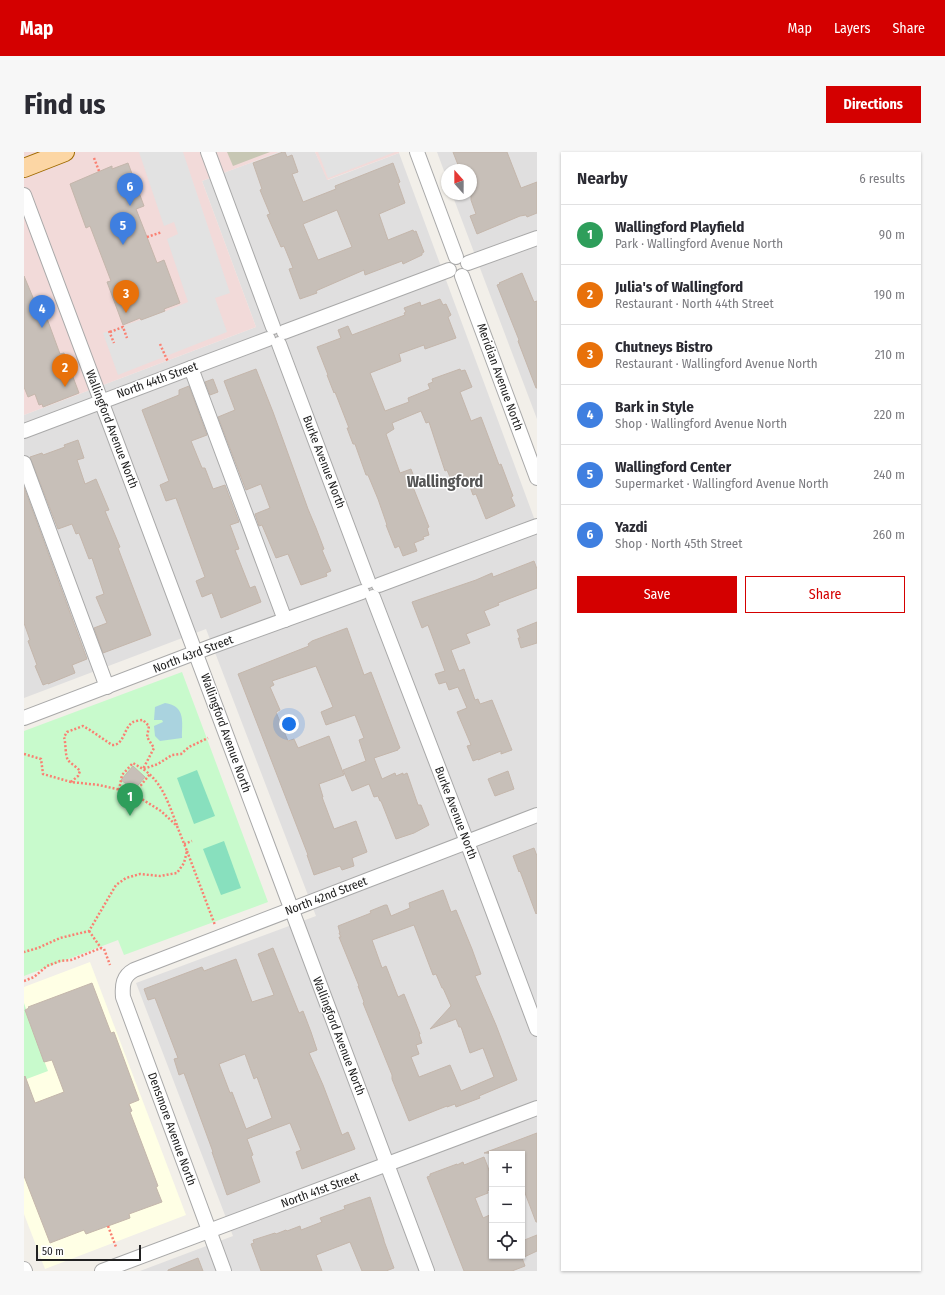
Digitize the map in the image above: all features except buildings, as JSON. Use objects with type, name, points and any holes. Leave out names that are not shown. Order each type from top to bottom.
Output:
[{"type":"main road","points":[[24,168],[65,152]]},
{"type":"street","name":"Burke Avenue North","points":[[208,152],[537,1030]]},
{"type":"street","name":"Meridian Avenue North","points":[[417,152],[462,265],[537,478]]},
{"type":"street","name":"Wallingford Avenue North","points":[[24,195],[427,1271]]},
{"type":"street","points":[[462,265],[537,238]]},
{"type":"street","name":"North 44th Street","points":[[24,431],[449,270],[449,262],[462,265]]},
{"type":"street","points":[[191,368],[284,620]]},
{"type":"street","points":[[24,463],[107,687]]},
{"type":"street","name":"North 43rd Street","points":[[24,718],[537,526]]},
{"type":"street","name":"North 42nd Street","points":[[122,986],[127,974],[134,970],[537,815]]},
{"type":"street","name":"Densmore Avenue North","points":[[122,986],[123,997],[224,1271]]},
{"type":"street","name":"North 41st Street","points":[[102,1271],[537,1108]]},
{"type":"path","points":[[94,158],[99,171]]},
{"type":"path","points":[[147,237],[162,232]]},
{"type":"path","points":[[114,343],[109,331],[123,327],[127,338]]},
{"type":"path","points":[[160,344],[168,362]]},
{"type":"path","points":[[71,782],[78,776],[80,771],[68,760],[66,756],[66,744],[64,737],[67,732],[83,726],[115,745],[119,743],[127,727],[134,721],[143,720],[149,726],[147,736],[154,748],[143,769]]},
{"type":"path","points":[[143,769],[158,764],[172,755],[181,754],[189,747],[208,738]]},
{"type":"path","points":[[25,753],[41,759],[43,774],[71,782],[99,785],[133,795],[161,811],[177,826]]},
{"type":"path","points":[[119,790],[122,775],[133,763],[150,774],[159,784],[187,850],[216,928]]},
{"type":"path","points":[[133,795],[150,774]]},
{"type":"path","points":[[184,844],[192,841]]},
{"type":"path","points":[[24,952],[38,948],[60,938],[89,930],[116,885],[126,878],[140,874],[160,876],[177,873],[184,863],[187,850]]},
{"type":"path","points":[[89,930],[101,948],[104,949],[110,965]]},
{"type":"path","points":[[24,981],[38,975],[47,966],[60,961],[71,960],[101,948]]},
{"type":"path","points":[[108,1226],[116,1247]]},
{"type":"shaded area","points":[[24,152],[279,152],[202,181],[256,327],[24,415]]},
{"type":"shaded area","points":[[139,152],[183,152],[230,293],[215,298],[227,332],[118,375],[103,333],[188,302],[167,239],[178,234],[174,222],[164,226]]},
{"type":"shaded area","points":[[227,152],[270,152],[233,166]]},
{"type":"shaded area","points":[[279,152],[315,152],[328,180],[399,153],[537,526],[537,1271],[140,1271],[233,1236],[136,983],[316,916],[206,629],[24,698],[24,415],[256,327],[202,181]]},
{"type":"shaded area","points":[[315,152],[399,152],[399,153],[327,180]]},
{"type":"shaded area","points":[[318,152],[395,152],[328,178]]},
{"type":"shaded area","points":[[437,152],[537,152],[537,419],[454,200],[477,200],[477,164],[441,164]]},
{"type":"shaded area","points":[[90,962],[186,1215],[45,1269],[24,1214],[24,987]]},
{"type":"green space","points":[[182,672],[268,902],[124,955],[118,940],[24,976],[24,731]]},
{"type":"green space","points":[[197,770],[215,816],[194,824],[177,778]]},
{"type":"green space","points":[[224,841],[241,888],[221,895],[203,849]]},
{"type":"green space","points":[[24,1003],[25,1010],[48,1071],[24,1080]]},
{"type":"water","points":[[165,703],[177,707],[180,711],[182,721],[182,738],[160,741],[155,736],[154,726],[163,722],[162,720],[154,720],[155,707]]},
{"type":"place","name":"Yazdi","points":[[130,206]]},
{"type":"place","name":"Wallingford Center","points":[[123,245]]},
{"type":"place","name":"Chutneys Bistro","points":[[126,313]]},
{"type":"place","name":"Bark in Style","points":[[42,328]]},
{"type":"place","name":"Julia's of Wallingford","points":[[65,387]]},
{"type":"place","name":"Wallingford Playfield","points":[[130,816]]},
{"type":"district","name":"Wallingford","points":[[445,481]]}]
